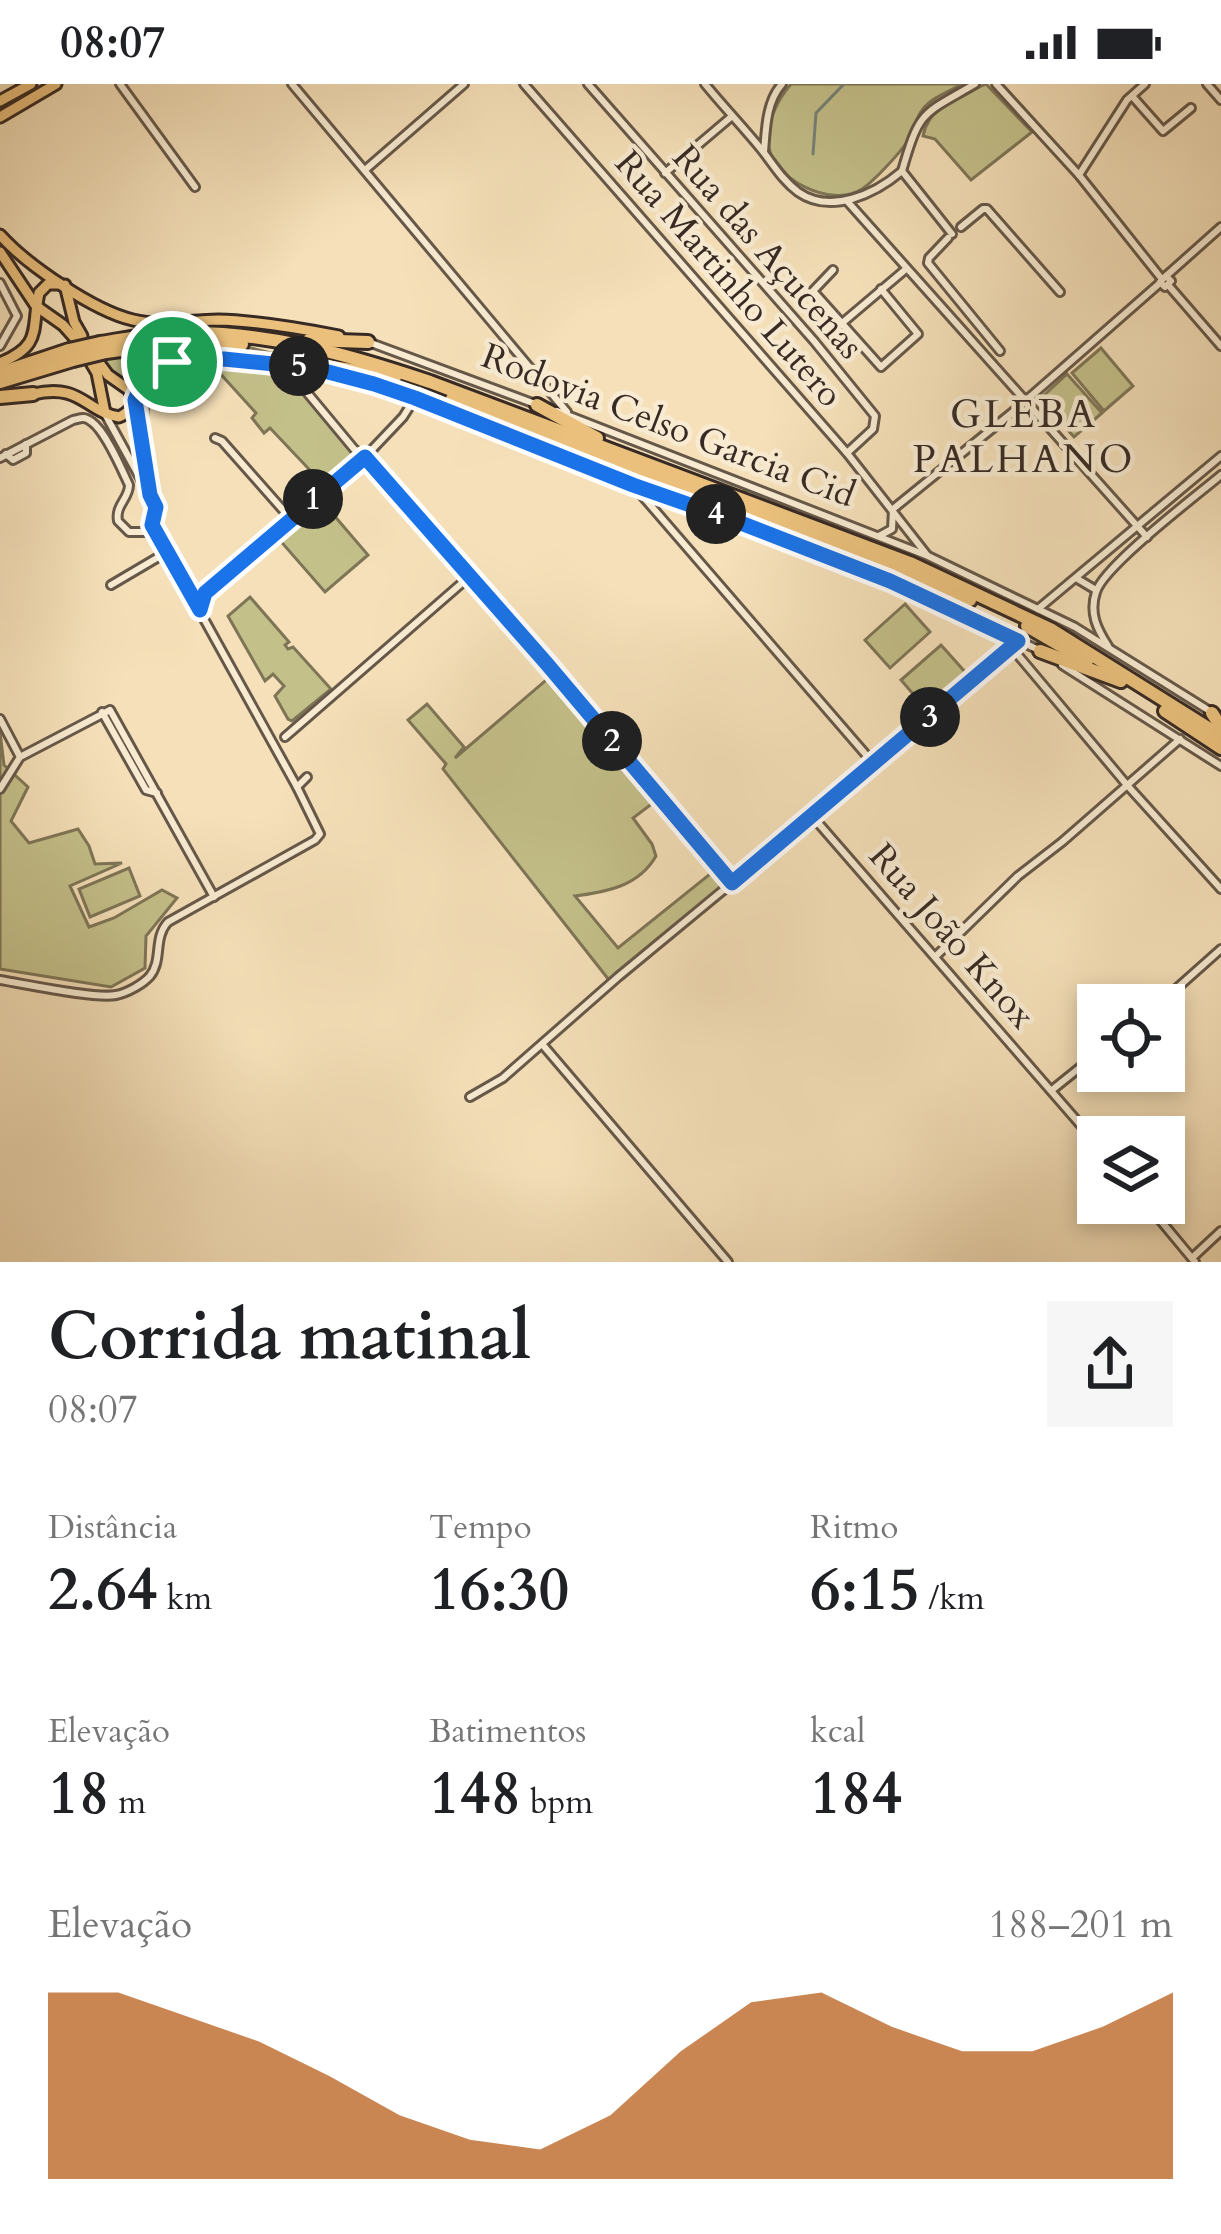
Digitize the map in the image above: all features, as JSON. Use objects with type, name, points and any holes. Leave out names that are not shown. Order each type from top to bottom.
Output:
[{"type":"highway","name":"Rodovia Celso Garcia Cid","points":[[0,378],[71,355],[164,334],[258,337],[357,358],[910,562],[1052,630],[1221,736]]},
{"type":"highway","points":[[258,337],[368,342]]},
{"type":"highway","name":"Rodovia Celso Garcia Cid","points":[[103,348],[180,342],[244,344],[287,349],[395,377],[925,580],[1019,622],[1121,681],[1221,748]]},
{"type":"highway","points":[[283,364],[395,377]]},
{"type":"highway","points":[[0,401],[34,394]]},
{"type":"highway","points":[[537,405],[624,455]]},
{"type":"highway","points":[[566,443],[633,485]]},
{"type":"highway","points":[[1040,651],[1121,681]]},
{"type":"main road","points":[[0,101],[31,84]]},
{"type":"main road","points":[[0,117],[56,84]]},
{"type":"main road","name":"Rodovia Celso Garcia Cid","points":[[0,235],[65,285],[106,311],[134,320],[263,322],[368,342]]},
{"type":"main road","points":[[0,252],[36,306],[73,334],[90,359],[105,414]]},
{"type":"main road","points":[[0,363],[32,340],[36,306],[44,287],[65,285],[75,326],[104,370],[135,400]]},
{"type":"main road","name":"Rodovia Celso Garcia Cid","points":[[105,414],[125,415],[133,409],[150,374],[172,362],[224,359],[283,364]]},
{"type":"main road","points":[[34,394],[68,393],[105,414]]},
{"type":"street","points":[[120,84],[195,187]]},
{"type":"street","points":[[292,84],[570,415]]},
{"type":"street","points":[[364,170],[464,84]]},
{"type":"street","name":"Rua Martinho Lutero","points":[[524,84],[847,453],[928,556]]},
{"type":"street","name":"Rua das Açucenas","points":[[588,84],[875,416],[873,429],[847,453]]},
{"type":"street","points":[[705,84],[783,178],[802,195],[819,201],[847,201],[902,171],[922,116],[975,84]]},
{"type":"street","points":[[764,152],[767,118],[782,84]]},
{"type":"street","points":[[996,84],[1079,175],[1221,346]]},
{"type":"street","points":[[1079,175],[1129,98],[1145,84]]},
{"type":"street","points":[[1207,84],[1221,100]]},
{"type":"street","points":[[1129,98],[1163,131],[1191,108]]},
{"type":"street","points":[[665,173],[732,116]]},
{"type":"street","points":[[902,171],[954,233]]},
{"type":"street","points":[[847,201],[1147,537]]},
{"type":"street","points":[[1000,351],[928,263],[954,233],[988,209],[1060,292]]},
{"type":"street","points":[[879,536],[892,529],[893,509],[1027,399],[1221,227]]},
{"type":"street","points":[[841,324],[906,269]]},
{"type":"street","points":[[833,270],[812,291],[879,367],[919,334],[880,289]]},
{"type":"street","points":[[0,346],[17,316],[1,288]]},
{"type":"street","name":"Rodovia Celso Garcia Cid","points":[[368,342],[570,415],[928,556],[1108,647],[1219,716]]},
{"type":"street","points":[[283,364],[732,883]]},
{"type":"street","name":"Rodovia Celso Garcia Cid","points":[[283,364],[335,373],[415,398],[890,581],[1015,645],[1040,651],[1221,766]]},
{"type":"street","points":[[200,610],[205,593],[365,457],[415,398]]},
{"type":"street","points":[[135,400],[150,495]]},
{"type":"street","points":[[3,456],[13,460],[26,453],[26,444],[73,420],[90,421],[129,484],[118,508],[120,525],[137,534],[144,532],[152,525],[156,507],[105,414]]},
{"type":"street","points":[[215,438],[290,519]]},
{"type":"street","points":[[1038,609],[1221,456]]},
{"type":"street","points":[[1108,647],[1094,625],[1096,590],[1147,537],[1221,475]]},
{"type":"street","points":[[633,485],[874,764]]},
{"type":"street","points":[[0,980],[122,993],[153,972],[164,925],[318,837],[320,831],[297,787],[152,525]]},
{"type":"street","points":[[111,585],[167,552]]},
{"type":"street","points":[[285,737],[470,576]]},
{"type":"street","points":[[1076,578],[1096,590]]},
{"type":"street","points":[[470,1097],[503,1078],[1015,645],[1127,785],[1221,889]]},
{"type":"street","points":[[0,789],[20,757],[102,712],[146,790],[157,793],[214,897]]},
{"type":"street","points":[[0,719],[20,757]]},
{"type":"street","points":[[936,956],[1018,876],[1180,739]]},
{"type":"street","points":[[297,787],[307,777]]},
{"type":"street","name":"Rua João Knox","points":[[813,816],[1077,1120]]},
{"type":"street","points":[[1182,984],[1221,949]]},
{"type":"street","points":[[542,1044],[728,1262]]},
{"type":"street","points":[[1052,1090],[1077,1070]]},
{"type":"street","points":[[1164,1224],[1194,1260],[1221,1231]]},
{"type":"shaded area","points":[[791,84],[962,84],[926,105],[903,147],[867,185],[835,195],[804,187],[779,168],[771,155],[771,118]]},
{"type":"shaded area","points":[[986,84],[1032,132],[971,180],[935,139],[923,136],[939,109]]},
{"type":"shaded area","points":[[251,348],[283,356],[171,359],[148,372],[135,392],[101,359],[145,351]]},
{"type":"shaded area","points":[[1101,348],[1133,386],[1104,411],[1072,373]]},
{"type":"shaded area","points":[[217,363],[282,367],[358,457],[324,485],[270,428],[264,433],[252,418],[256,413],[216,369],[185,371],[167,376],[151,398],[148,428],[157,487],[141,411],[149,384],[166,370]]},
{"type":"shaded area","points":[[1067,374],[1102,413],[1074,437],[1040,399]]},
{"type":"shaded area","points":[[750,489],[945,567],[1069,629],[1075,641],[740,493]]},
{"type":"shaded area","points":[[320,499],[368,555],[325,592],[277,537]]},
{"type":"shaded area","points":[[250,597],[289,642],[288,649],[293,647],[331,689],[292,721],[275,696],[284,686],[273,674],[265,681],[228,616]]},
{"type":"shaded area","points":[[905,604],[930,632],[890,668],[865,640]]},
{"type":"shaded area","points":[[941,645],[966,673],[926,709],[901,680]]},
{"type":"shaded area","points":[[552,675],[657,800],[633,818],[656,856],[649,866],[621,886],[575,896],[618,948],[715,870],[726,884],[609,980],[408,720],[427,704],[464,747],[455,758]]},
{"type":"shaded area","points":[[0,732],[4,765],[28,787],[11,821],[29,843],[78,829],[95,864],[122,863],[70,886],[89,927],[162,890],[177,898],[146,936],[145,968],[111,987],[0,969]]},
{"type":"shaded area","points":[[129,868],[140,896],[90,917],[79,889]]},
{"type":"waterway","points":[[813,154],[816,113],[844,84]]},
{"type":"district","name":"GLEBA PALHANO","points":[[1024,436]]},
{"type":"route","points":[[224,359],[283,364],[374,384],[890,581],[1018,641],[732,883],[365,457],[205,593],[200,610],[152,525],[156,507],[135,400],[150,374],[172,362],[224,359]]}]
